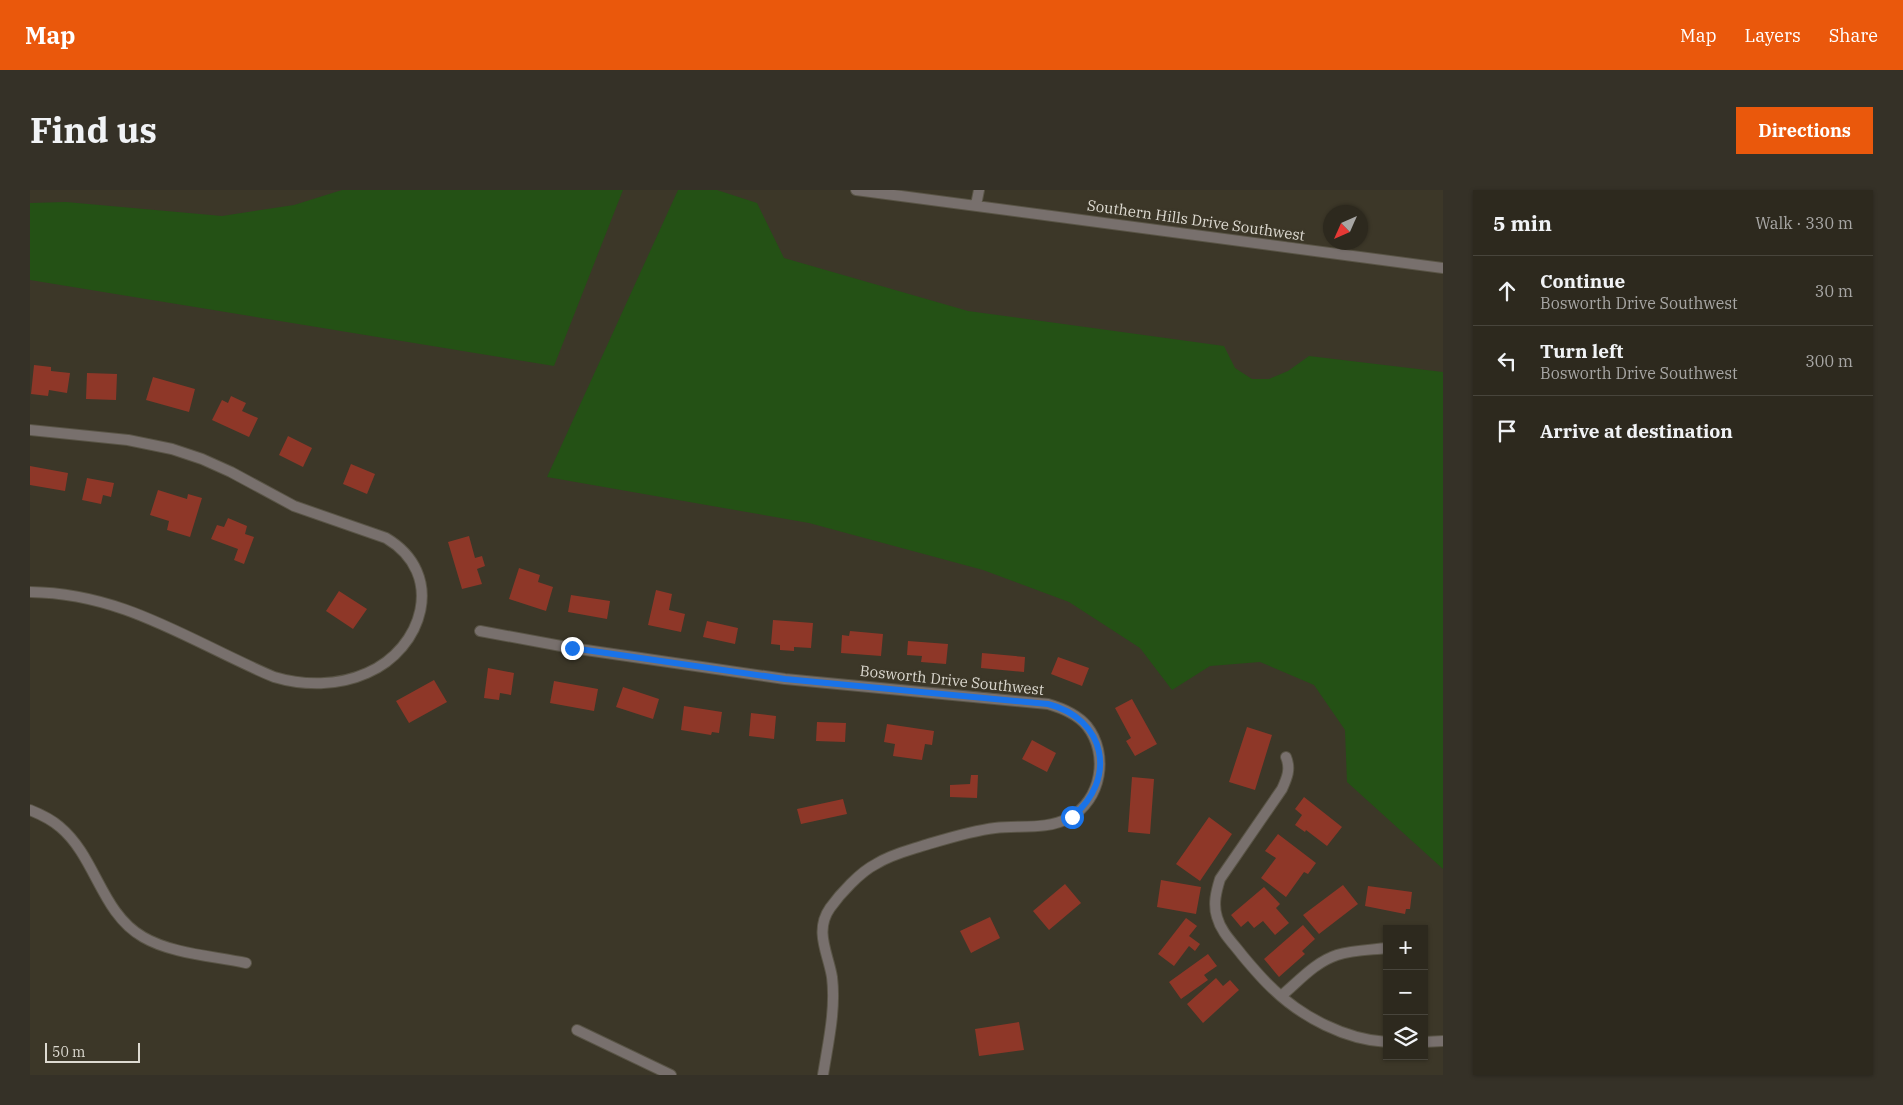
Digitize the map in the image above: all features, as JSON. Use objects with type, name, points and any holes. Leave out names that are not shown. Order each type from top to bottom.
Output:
[{"type":"street","name":"Southern Hills Drive Southwest","points":[[856,190],[1443,268]]},
{"type":"street","points":[[976,205],[979,190]]},
{"type":"street","points":[[30,430],[140,442],[172,449],[202,459],[231,472],[294,506],[386,538],[398,545],[408,554],[417,568],[421,578],[422,594],[416,624],[405,643],[381,666],[367,674],[351,678],[308,684],[274,677],[130,610],[73,595],[30,592]]},
{"type":"street","name":"Bosworth Drive Southwest","points":[[480,631],[572,648],[785,679],[1048,704],[1061,707],[1075,715],[1086,726],[1095,739],[1099,752],[1099,776],[1092,796],[1072,817],[1049,825],[996,828],[967,832],[889,856],[874,864],[861,875],[830,908],[823,920],[822,928],[822,941],[832,979],[833,1001],[823,1075]]},
{"type":"street","points":[[1286,757],[1290,766],[1282,789],[1224,872],[1216,894],[1217,918],[1223,932],[1257,972],[1281,996],[1302,1012],[1340,1031],[1383,1041]]},
{"type":"street","points":[[30,810],[60,826],[71,838],[112,908],[128,927],[142,937],[170,948],[246,962]]},
{"type":"street","points":[[1281,996],[1320,962],[1350,951],[1383,948]]},
{"type":"street","points":[[577,1030],[671,1075]]},
{"type":"street","points":[[1428,1042],[1443,1041]]},
{"type":"green space","points":[[342,190],[623,190],[554,366],[30,280],[30,203],[66,202],[222,216],[294,205]]},
{"type":"green space","points":[[678,190],[717,190],[757,203],[784,258],[968,311],[1224,346],[1235,368],[1252,379],[1269,379],[1288,371],[1309,356],[1443,372],[1443,869],[1347,782],[1345,730],[1314,685],[1260,662],[1210,666],[1172,690],[1140,648],[1069,602],[983,570],[809,523],[547,477]]},
{"type":"building","points":[[34,365],[51,367],[51,371],[70,373],[67,393],[49,390],[48,396],[31,394]]},
{"type":"building","points":[[87,373],[117,374],[116,400],[86,399]]},
{"type":"building","points":[[153,377],[195,389],[189,412],[146,400]]},
{"type":"building","points":[[231,396],[246,403],[242,411],[258,418],[249,437],[212,420],[222,400],[228,403]]},
{"type":"building","points":[[288,436],[312,448],[303,467],[279,455]]},
{"type":"building","points":[[351,464],[375,474],[367,494],[343,484]]},
{"type":"building","points":[[30,466],[68,473],[65,491],[30,485]]},
{"type":"building","points":[[87,478],[114,483],[111,497],[103,495],[101,504],[82,500]]},
{"type":"building","points":[[158,490],[187,499],[188,494],[202,498],[190,537],[167,530],[169,521],[150,515]]},
{"type":"building","points":[[228,518],[247,526],[245,534],[254,537],[244,564],[234,560],[238,549],[211,539],[217,525],[224,527]]},
{"type":"building","points":[[469,536],[475,558],[482,556],[485,566],[477,569],[482,584],[462,589],[448,542]]},
{"type":"building","points":[[519,568],[540,575],[538,582],[553,587],[546,611],[509,599]]},
{"type":"building","points":[[656,590],[672,594],[669,610],[685,614],[681,632],[648,625]]},
{"type":"building","points":[[339,591],[367,609],[353,629],[326,611]]},
{"type":"building","points":[[571,595],[610,601],[607,619],[568,612]]},
{"type":"building","points":[[773,620],[813,623],[811,648],[794,647],[794,651],[780,650],[780,645],[771,644]]},
{"type":"building","points":[[707,621],[738,628],[735,644],[703,637]]},
{"type":"building","points":[[850,631],[883,634],[881,656],[841,653],[842,635],[849,636]]},
{"type":"building","points":[[908,641],[948,644],[946,664],[921,662],[922,656],[907,655]]},
{"type":"building","points":[[982,653],[1025,657],[1024,672],[981,668]]},
{"type":"building","points":[[1058,657],[1089,668],[1082,686],[1051,674]]},
{"type":"building","points":[[488,668],[514,673],[511,695],[500,693],[499,700],[484,698]]},
{"type":"building","points":[[434,680],[447,702],[409,723],[396,701]]},
{"type":"building","points":[[554,681],[598,689],[594,711],[550,703]]},
{"type":"building","points":[[623,687],[659,699],[653,719],[616,707]]},
{"type":"building","points":[[1132,699],[1157,744],[1135,756],[1126,741],[1131,738],[1115,708]]},
{"type":"building","points":[[684,706],[722,712],[719,733],[712,732],[711,735],[681,730]]},
{"type":"building","points":[[751,713],[776,716],[774,739],[749,736]]},
{"type":"building","points":[[817,722],[846,723],[845,742],[816,741]]},
{"type":"building","points":[[887,724],[934,731],[932,745],[925,744],[922,760],[893,756],[895,744],[884,742]]},
{"type":"building","points":[[1247,727],[1272,735],[1255,790],[1229,782]]},
{"type":"building","points":[[1032,740],[1056,753],[1047,772],[1022,759]]},
{"type":"building","points":[[971,775],[978,775],[977,798],[950,797],[950,785],[970,784]]},
{"type":"building","points":[[1132,777],[1154,779],[1150,834],[1128,832]]},
{"type":"building","points":[[1304,797],[1342,827],[1327,846],[1306,830],[1305,832],[1295,825],[1302,815],[1295,809]]},
{"type":"building","points":[[843,799],[847,814],[801,824],[797,809]]},
{"type":"building","points":[[1209,817],[1232,834],[1200,881],[1176,864]]},
{"type":"building","points":[[1278,834],[1316,863],[1308,874],[1304,872],[1286,897],[1261,878],[1276,858],[1265,851]]},
{"type":"building","points":[[1161,880],[1201,887],[1196,914],[1157,907]]},
{"type":"building","points":[[1065,884],[1081,903],[1049,930],[1033,911]]},
{"type":"building","points":[[1343,885],[1358,904],[1319,934],[1303,915]]},
{"type":"building","points":[[1368,886],[1412,892],[1410,909],[1406,909],[1405,914],[1365,906]]},
{"type":"building","points":[[1264,887],[1280,904],[1276,908],[1289,923],[1275,935],[1263,921],[1254,928],[1248,921],[1241,927],[1231,915]]},
{"type":"building","points":[[990,917],[1000,938],[971,953],[960,931]]},
{"type":"building","points":[[1186,918],[1197,926],[1189,936],[1200,944],[1195,951],[1189,946],[1174,966],[1158,954]]},
{"type":"building","points":[[1303,925],[1315,939],[1302,951],[1305,954],[1279,977],[1264,959]]},
{"type":"building","points":[[1208,954],[1217,966],[1204,975],[1208,980],[1181,999],[1169,982]]},
{"type":"building","points":[[1216,978],[1223,986],[1230,980],[1239,990],[1203,1023],[1187,1004]]},
{"type":"building","points":[[1019,1022],[1024,1050],[979,1056],[975,1029]]},
{"type":"route","points":[[572,648],[785,679],[1048,704],[1061,707],[1075,715],[1086,726],[1095,739],[1100,762],[1099,776],[1092,796],[1072,817]]}]
